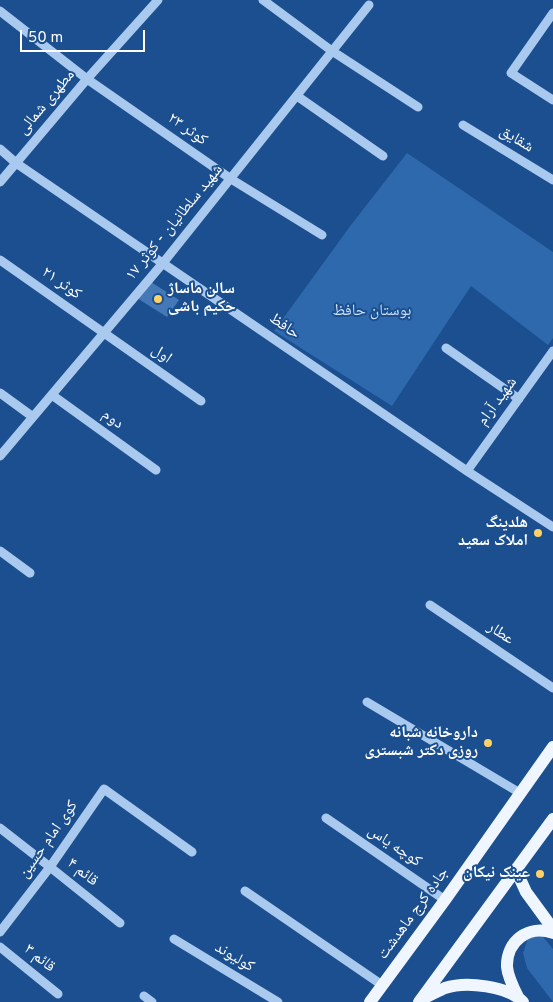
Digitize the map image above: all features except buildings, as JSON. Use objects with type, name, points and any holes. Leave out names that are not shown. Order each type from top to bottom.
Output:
[{"type":"main road","name":"جاده کرج ماهدشت","points":[[370,1002],[553,747]]},
{"type":"main road","points":[[420,1001],[553,819]]},
{"type":"main road","points":[[516,870],[526,892],[553,929]]},
{"type":"main road","points":[[521,999],[510,980],[507,969],[507,959],[512,945],[516,939],[531,932],[541,930],[553,933]]},
{"type":"main road","points":[[420,1001],[446,988],[470,985],[494,988],[521,999]]},
{"type":"street","name":"مطهری شمالی","points":[[0,182],[87,79],[158,0]]},
{"type":"street","points":[[263,0],[332,51],[418,107]]},
{"type":"street","name":"شهید سلطانیان - کوثر ۱۷","points":[[0,456],[163,263],[369,5]]},
{"type":"street","name":"کوثر ۲۳","points":[[0,11],[87,79],[230,179],[322,235]]},
{"type":"street","points":[[553,13],[511,72],[553,100]]},
{"type":"street","points":[[297,96],[383,156]]},
{"type":"street","name":"شقایق","points":[[463,125],[553,180]]},
{"type":"street","name":"حافظ","points":[[0,149],[16,163],[467,471],[552,524]]},
{"type":"street","name":"کوثر ۲۱","points":[[0,260],[104,334]]},
{"type":"street","name":"اول","points":[[104,334],[201,401]]},
{"type":"street","points":[[446,348],[519,399]]},
{"type":"street","name":"شهید آرام","points":[[467,471],[553,351]]},
{"type":"street","points":[[0,393],[33,417]]},
{"type":"street","name":"دوم","points":[[52,395],[156,470]]},
{"type":"street","points":[[0,551],[30,573]]},
{"type":"street","name":"عطار","points":[[430,605],[553,688]]},
{"type":"street","points":[[367,702],[520,794]]},
{"type":"street","name":"کوی امام حسین","points":[[0,932],[50,866],[104,789],[192,852]]},
{"type":"street","name":"کوچه یاس","points":[[326,818],[445,900]]},
{"type":"street","name":"قائم ۴","points":[[0,828],[120,923]]},
{"type":"street","points":[[245,891],[382,985]]},
{"type":"street","name":"کولیوند","points":[[174,939],[278,1002]]},
{"type":"street","name":"قائم ۳","points":[[0,947],[58,994]]},
{"type":"green space","name":"بوستان حافظ","points":[[407,153],[553,252],[553,338],[548,345],[471,286],[392,406],[274,331],[351,225]]},
{"type":"green space","points":[[539,932],[553,949],[553,1002],[527,968],[523,953],[529,935]]},
{"type":"place","name":"سالن ماساژ حکیم باشی","points":[[158,299]]},
{"type":"place","name":"هلدینگ املاک سعید","points":[[538,533]]},
{"type":"place","name":"داروخانه شبانه روزی دکتر شبستری","points":[[488,743]]},
{"type":"place","name":"عینک نیکان","points":[[540,874]]}]
